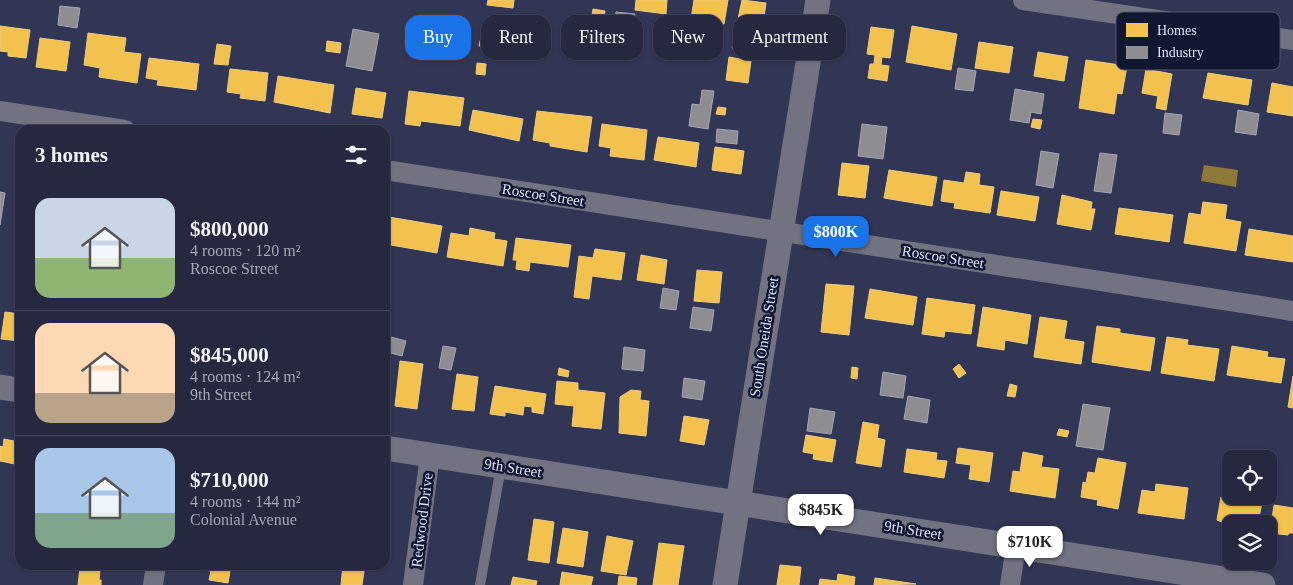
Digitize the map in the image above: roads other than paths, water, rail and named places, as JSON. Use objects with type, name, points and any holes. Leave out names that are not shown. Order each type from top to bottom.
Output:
[{"type":"street","name":"South Oneida Street","points":[[725,585],[818,0]]},
{"type":"street","points":[[1023,0],[1125,8],[1146,12]]},
{"type":"street","points":[[1280,38],[1293,40]]},
{"type":"street","points":[[0,111],[92,125]]},
{"type":"street","name":"Roscoe Street","points":[[390,171],[1293,311]]},
{"type":"street","points":[[0,387],[15,389]]},
{"type":"street","name":"9th Street","points":[[390,449],[1263,585]]},
{"type":"street","name":"Redwood Drive","points":[[414,585],[430,455]]},
{"type":"street","points":[[1010,585],[1016,546]]},
{"type":"street","points":[[153,585],[155,570]]},
{"type":"lane","points":[[480,585],[502,466]]}]
